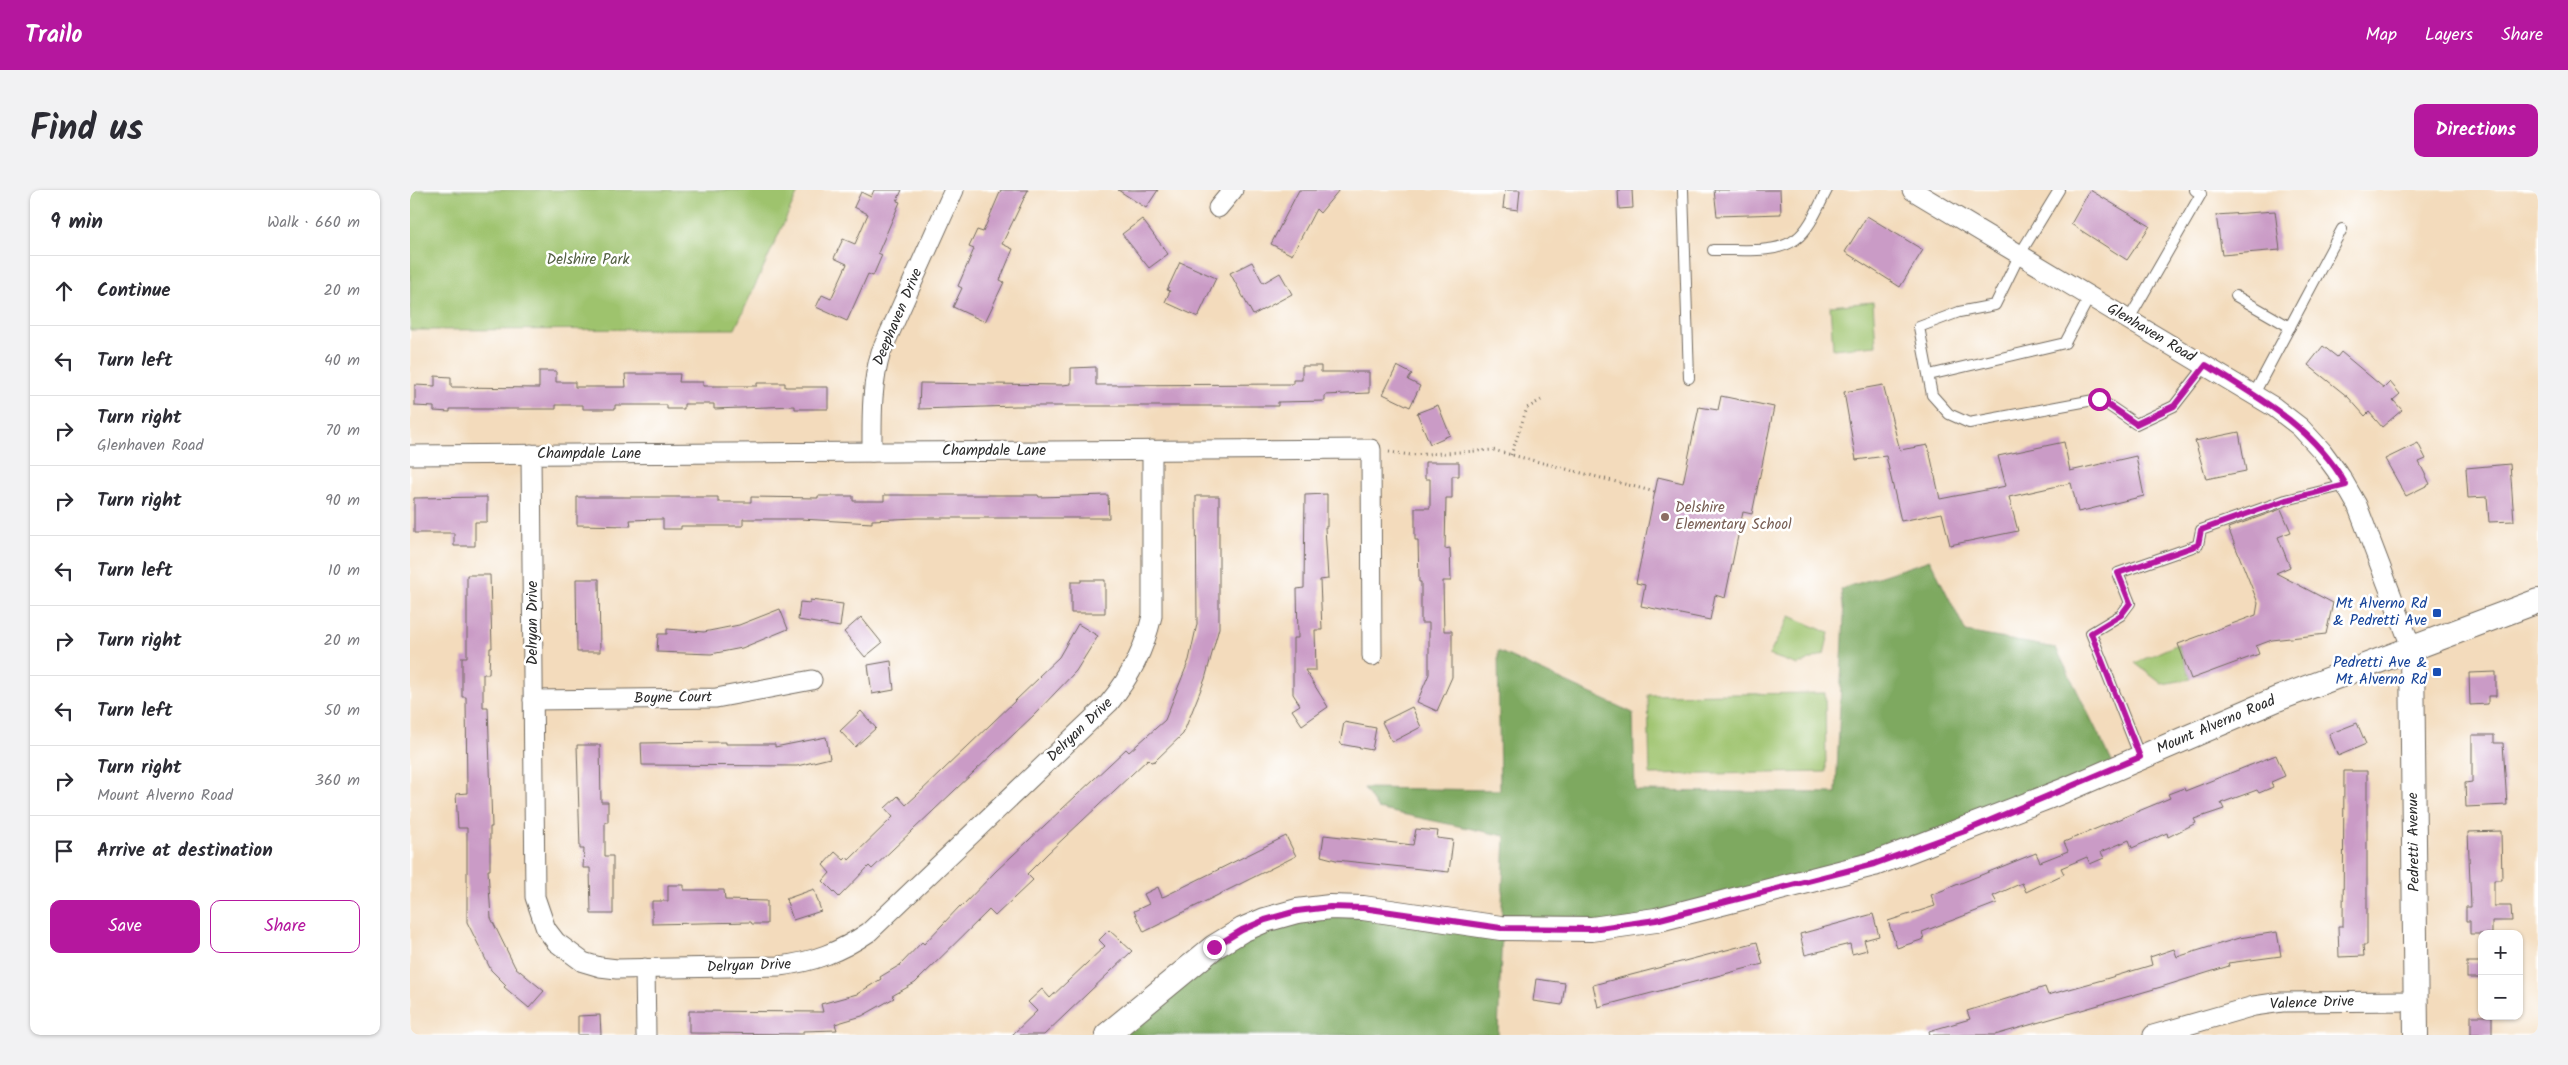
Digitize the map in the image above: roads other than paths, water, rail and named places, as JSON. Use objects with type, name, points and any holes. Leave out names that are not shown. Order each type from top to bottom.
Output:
[{"type":"street","name":"Deephaven Drive","points":[[872,452],[872,399],[875,372],[880,352],[954,190]]},
{"type":"street","points":[[1218,208],[1233,190]]},
{"type":"street","name":"Glenhaven Road","points":[[1912,190],[2274,406],[2300,427],[2322,451],[2346,485],[2357,505],[2412,649]]},
{"type":"street","name":"Champdale Lane","points":[[410,455],[1371,449],[1372,656]]},
{"type":"street","name":"Delryan Drive","points":[[531,454],[535,897],[546,929],[556,942],[584,962],[617,969],[779,966],[803,963],[849,946],[869,932],[1109,703],[1125,684],[1137,663],[1152,616],[1152,450]]},
{"type":"street","name":"Mount Alverno Road","points":[[1107,1035],[1214,947],[1242,930],[1265,920],[1297,911],[1330,907],[1363,908],[1501,928],[1592,929],[1656,920],[1874,864],[1965,831],[2277,699],[2538,601]]},
{"type":"street","name":"Pedretti Avenue","points":[[2412,649],[2416,1035]]},
{"type":"street","name":"Boyne Court","points":[[533,700],[716,698],[812,680]]},
{"type":"street","points":[[645,968],[646,1035]]},
{"type":"street","name":"Valence Drive","points":[[2153,1035],[2263,1004],[2282,1002],[2416,1001]]},
{"type":"lane","points":[[1683,190],[1689,378]]},
{"type":"lane","points":[[1713,250],[1778,248],[1797,239],[1812,218],[1827,190]]},
{"type":"lane","points":[[2060,190],[2020,254],[1995,305],[1959,312],[1919,327],[1932,395],[1949,414],[1968,423],[2099,399],[2136,424],[2174,406],[2206,365]]},
{"type":"lane","points":[[2129,319],[2201,194],[2195,190]]},
{"type":"lane","points":[[2254,394],[2342,229]]},
{"type":"lane","points":[[1929,374],[2065,343],[2090,296]]},
{"type":"lane","points":[[2236,296],[2290,327]]},
{"type":"lane","points":[[2140,757],[2091,633],[2121,615],[2130,603],[2118,573],[2198,545],[2201,530],[2286,500],[2346,485]]},
{"type":"place","name":"Delshire Elementary School","points":[[1665,517]]},
{"type":"place","name":"Mt Alverno Rd & Pedretti Ave","points":[[2437,613]]},
{"type":"place","name":"Pedretti Ave & Mt Alverno Rd","points":[[2437,672]]},
{"type":"park label","name":"Delshire Park","points":[[588,260]]}]
